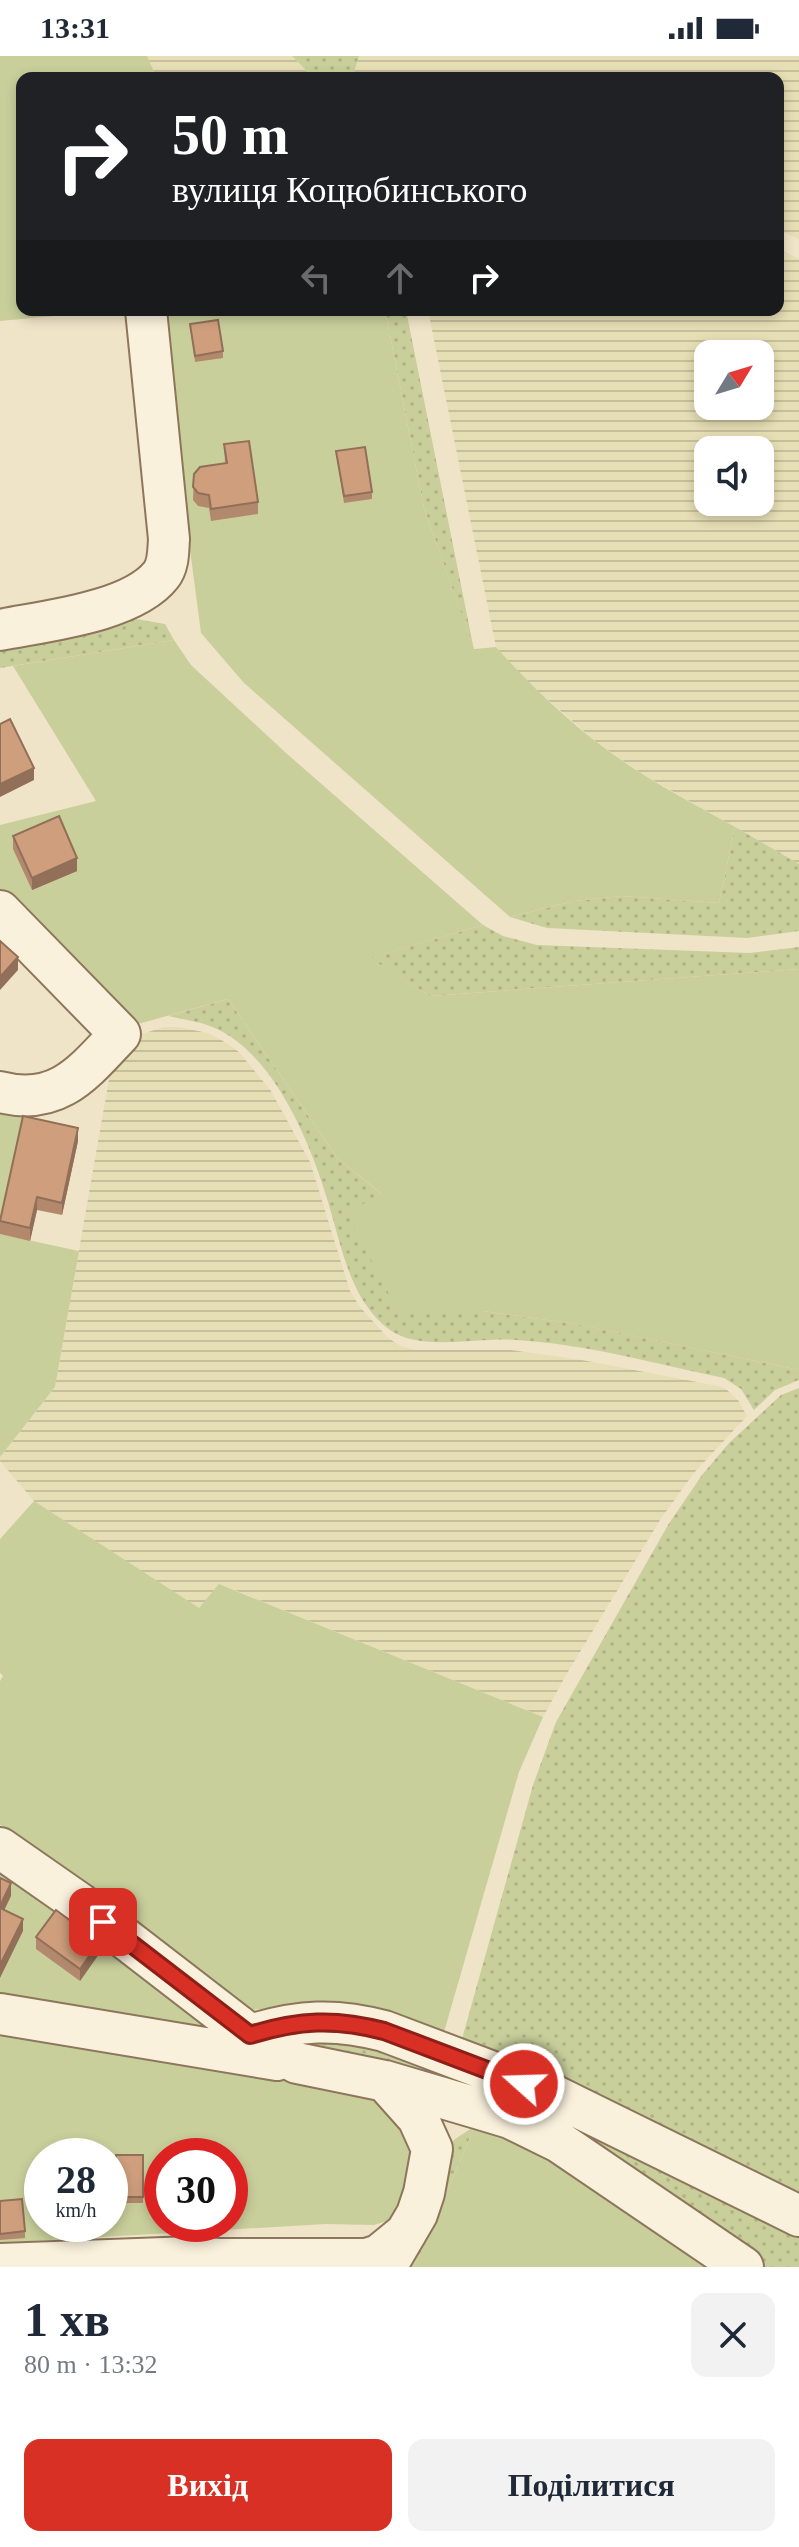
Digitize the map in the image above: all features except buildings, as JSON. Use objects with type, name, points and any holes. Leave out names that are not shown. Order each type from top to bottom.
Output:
[{"type":"street","points":[[0,630],[110,607],[146,588],[162,574],[168,559],[169,539],[147,316]]},
{"type":"street","points":[[0,911],[120,1034],[78,1077],[53,1092],[35,1096],[0,1092]]},
{"type":"street","points":[[0,1848],[79,1903],[250,2035],[297,2063]]},
{"type":"street","points":[[0,2014],[297,2063],[385,2081],[523,2123],[559,2142],[743,2267]]},
{"type":"street","points":[[250,2035],[306,2022],[361,2025],[384,2031],[551,2094],[799,2216]]},
{"type":"street","points":[[385,2081],[418,2118],[432,2149]]},
{"type":"street","points":[[386,2267],[409,2231],[424,2193],[432,2149],[454,2119],[465,2112],[480,2109]]},
{"type":"street","points":[[0,2264],[192,2257],[234,2263],[366,2259],[379,2255],[409,2231]]},
{"type":"shaded area","points":[[147,56],[292,56],[308,72],[154,72]]},
{"type":"shaded area","points":[[359,56],[799,56],[799,239],[784,233],[784,72],[354,72]]},
{"type":"shaded area","points":[[784,251],[799,259],[799,864],[644,775],[600,745],[526,681],[496,647],[429,316],[784,316]]},
{"type":"shaded area","points":[[164,1027],[208,1033],[220,1039],[239,1052],[271,1091],[310,1162],[350,1291],[388,1338],[415,1350],[511,1350],[718,1386],[738,1400],[747,1416],[693,1474],[660,1520],[543,1717],[220,1584],[199,1609],[34,1501],[0,1461],[55,1387],[112,1062],[123,1040]]},
{"type":"green space","points":[[0,56],[147,56],[154,72],[16,72],[16,316],[54,316],[0,321]]},
{"type":"green space","points":[[292,56],[359,56],[354,72],[308,72]]},
{"type":"green space","points":[[163,316],[386,316],[424,508],[474,649],[496,647],[547,700],[584,732],[655,782],[735,827],[719,903],[622,896],[574,901],[510,917],[244,683],[201,633]]},
{"type":"green space","points":[[386,316],[407,316],[474,650],[424,508]]},
{"type":"green space","points":[[136,619],[165,624],[174,640],[0,668],[0,651]]},
{"type":"green space","points":[[174,640],[191,665],[286,753],[483,925],[370,958],[430,996],[799,969],[799,1370],[576,1324],[483,1311],[398,1311],[347,1214],[381,1193],[338,1159],[228,999],[131,1026],[0,892],[0,825],[96,801],[13,666]]},
{"type":"green space","points":[[735,827],[799,864],[799,931],[747,938],[547,928],[510,917],[574,901],[622,896],[719,903]]},
{"type":"green space","points":[[483,925],[503,936],[537,945],[750,953],[799,947],[799,969],[430,996],[369,958]]},
{"type":"green space","points":[[228,999],[338,1159],[382,1194],[398,1311],[483,1311],[577,1324],[799,1370],[799,1380],[775,1390],[754,1410],[741,1389],[724,1378],[647,1361],[542,1342],[417,1340],[390,1330],[368,1308],[352,1280],[317,1168],[278,1088],[242,1046],[221,1031],[202,1023],[168,1016]]},
{"type":"green space","points":[[0,1107],[26,1113],[0,1234]]},
{"type":"green space","points":[[0,1234],[79,1251],[55,1387],[0,1457]]},
{"type":"green space","points":[[799,1388],[799,2204],[460,2046],[533,1785],[556,1722],[668,1525],[702,1475],[729,1443],[781,1395]]},
{"type":"green space","points":[[34,1501],[199,1608],[219,1584],[543,1717],[519,1772],[442,2039],[305,2006],[247,2010],[0,1825],[0,1681],[3,1676],[0,1673],[0,1539]]},
{"type":"green space","points":[[0,1864],[229,2035],[0,2000]]},
{"type":"green space","points":[[360,2031],[799,2223],[799,2267],[760,2267],[565,2137],[308,2055],[285,2033]]},
{"type":"green space","points":[[0,2032],[368,2095],[381,2103],[402,2126],[414,2153],[400,2211],[387,2221],[374,2225],[248,2229],[248,2138],[144,2138],[144,2235],[128,2236],[128,2138],[24,2138],[24,2242],[0,2243]]},
{"type":"green space","points":[[475,2126],[419,2257],[412,2267],[399,2267],[445,2150]]},
{"type":"green space","points":[[475,2126],[505,2127],[725,2267],[412,2267]]},
{"type":"route","points":[[103,1922],[250,2035],[306,2022],[361,2025],[524,2084]]}]
